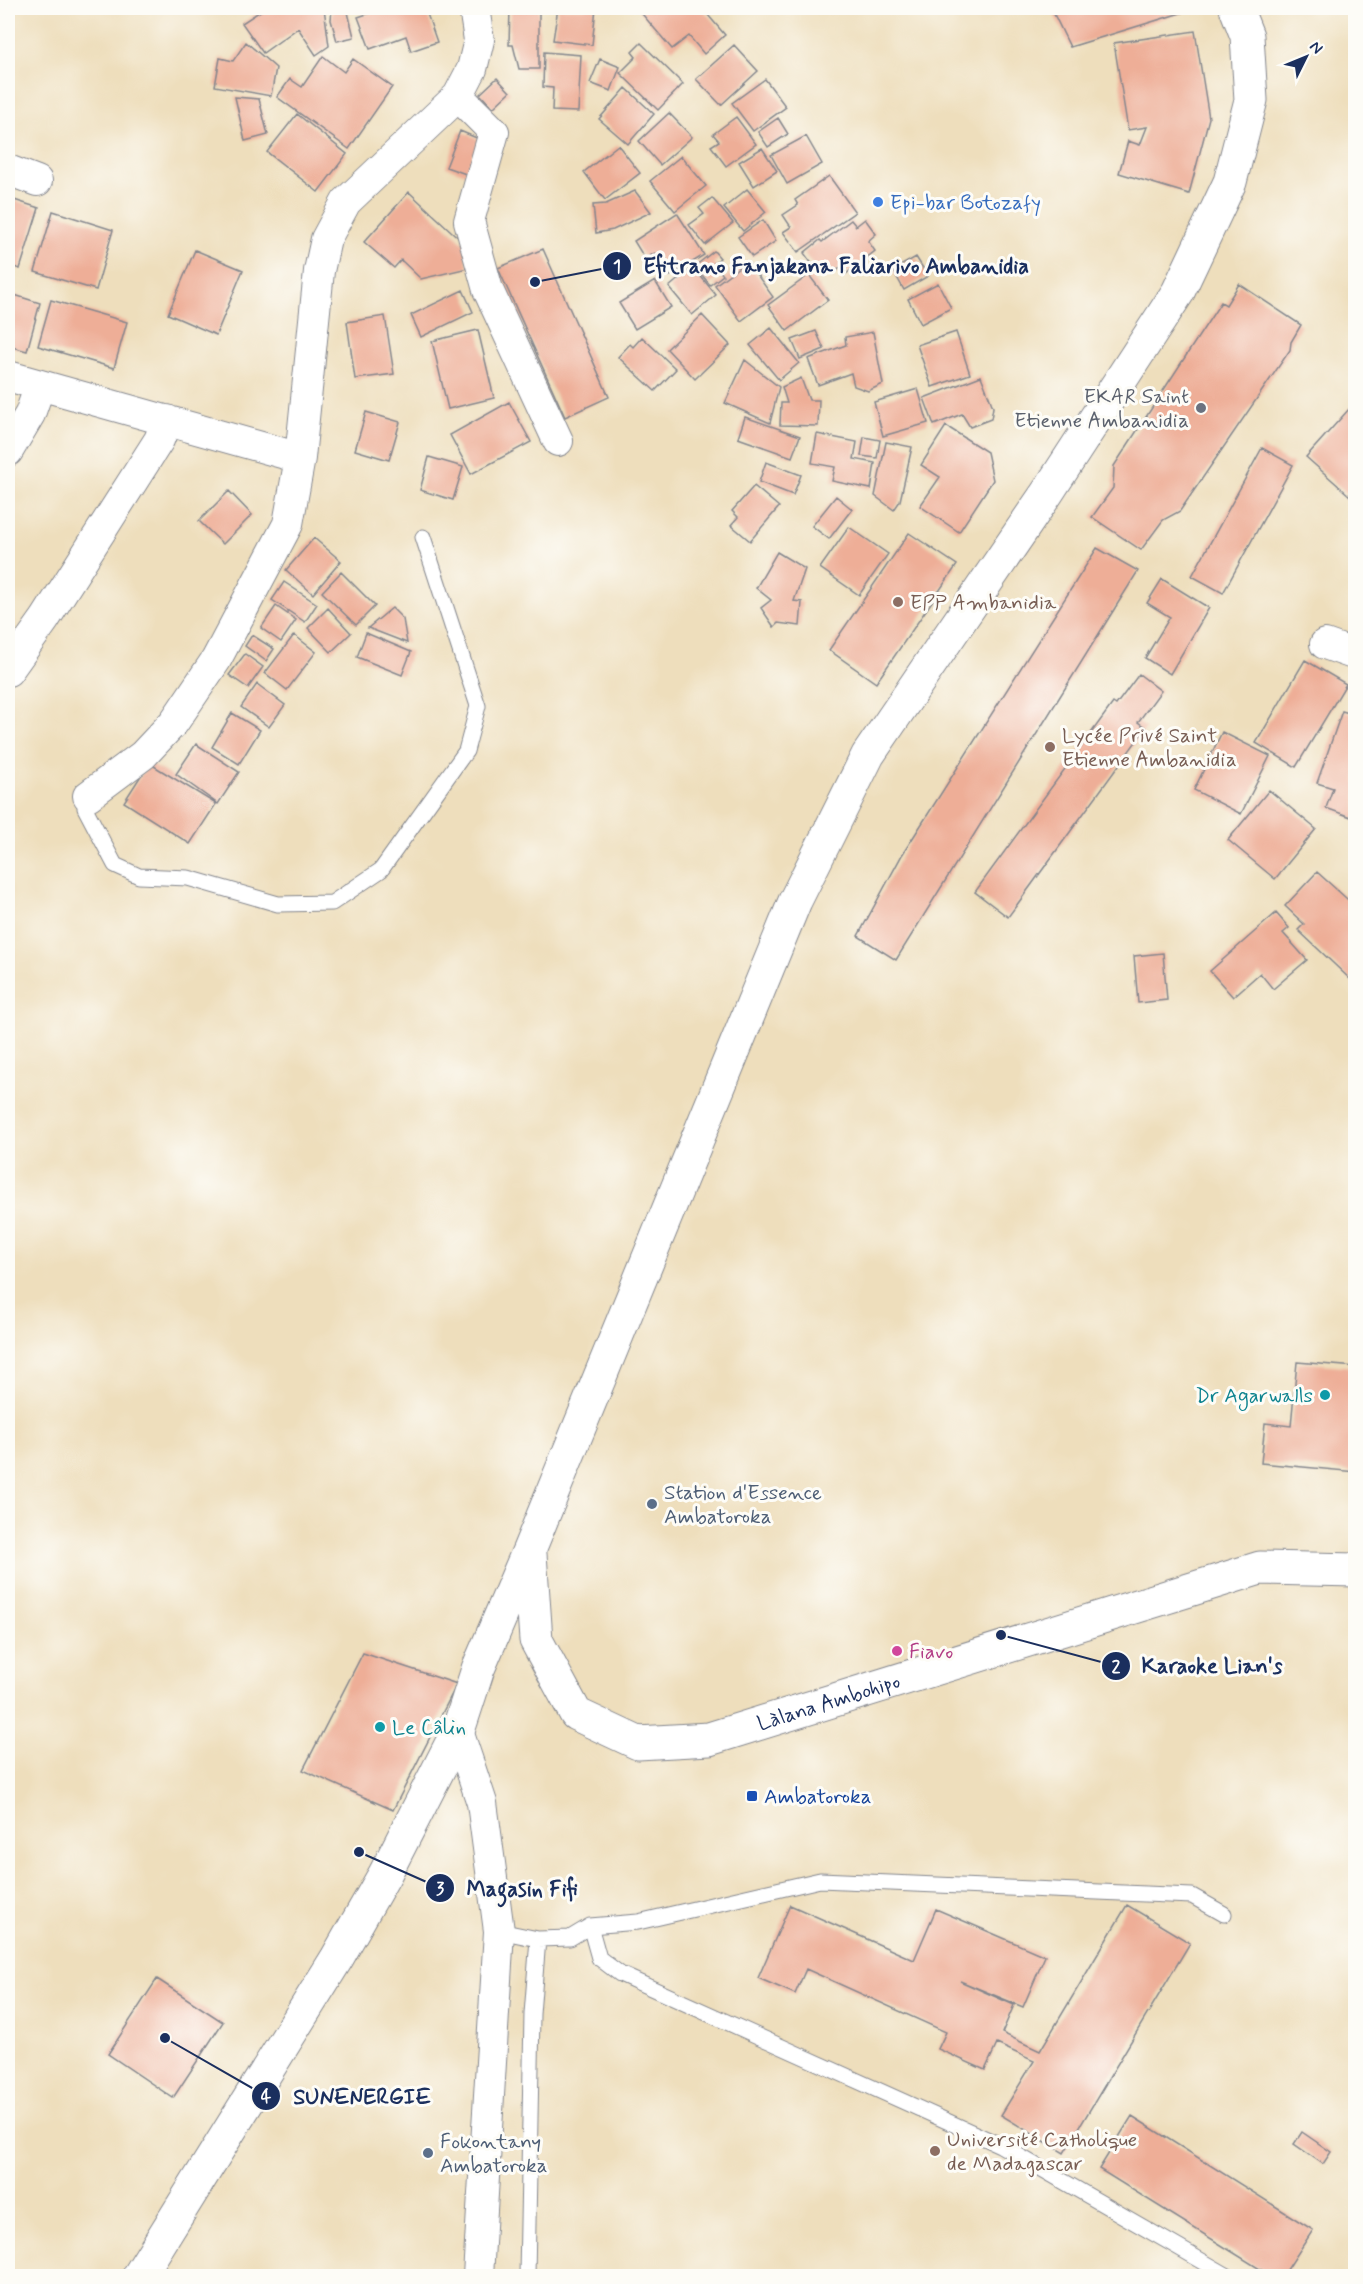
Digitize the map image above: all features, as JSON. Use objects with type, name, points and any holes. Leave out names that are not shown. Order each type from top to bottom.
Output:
[{"type":"main road","points":[[139,2277],[337,1958],[385,1875],[458,1731],[478,1669],[795,902],[868,755],[1047,494],[1178,292],[1230,182],[1251,100],[1247,36],[1236,8]]},
{"type":"main road","name":"Làlana Ambohipo","points":[[529,1550],[536,1640],[576,1714],[638,1743],[709,1739],[1260,1568],[1356,1570]]},
{"type":"street","points":[[88,796],[143,755],[174,722],[216,660],[288,524],[300,458],[319,271],[326,239],[346,202],[458,96],[472,69],[479,40],[474,8]]},
{"type":"street","points":[[458,96],[494,132],[469,221],[488,290],[558,441]]},
{"type":"street","points":[[8,170],[37,182]]},
{"type":"street","points":[[8,376],[300,458]]},
{"type":"street","points":[[8,452],[30,414],[40,385]]},
{"type":"street","points":[[8,671],[45,619],[159,440],[167,420]]},
{"type":"street","points":[[1325,644],[1356,656]]},
{"type":"street","points":[[458,1731],[482,1803],[499,1931],[478,2277]]},
{"type":"lane","points":[[88,796],[85,808],[115,865],[139,876],[188,878],[278,904],[332,903],[381,870],[466,751],[478,706],[423,537]]},
{"type":"lane","points":[[499,1931],[538,1939],[570,1938],[590,1926],[638,1922],[820,1880],[1192,1896],[1224,1914]]},
{"type":"lane","points":[[590,1926],[599,1958],[620,1974],[1000,2145],[1228,2277]]},
{"type":"lane","points":[[527,2277],[532,2014],[538,1939]]},
{"type":"building","points":[[265,8],[324,8],[329,46],[316,55],[298,28],[263,53],[242,23]]},
{"type":"building","points":[[332,8],[347,8],[354,37],[337,41],[331,20]]},
{"type":"building","points":[[385,8],[425,8],[437,42],[411,51],[406,36],[370,49],[358,17]]},
{"type":"building","points":[[510,8],[539,8],[539,69],[519,69],[513,45],[509,45]]},
{"type":"building","points":[[558,8],[596,8],[592,45],[553,40]]},
{"type":"building","points":[[637,8],[702,8],[725,35],[704,54],[689,36],[672,49]]},
{"type":"building","points":[[1051,8],[1197,8],[1070,47]]},
{"type":"building","points":[[1195,31],[1209,118],[1189,194],[1119,173],[1128,141],[1140,145],[1147,127],[1128,130],[1114,43]]},
{"type":"building","points":[[246,42],[276,68],[271,96],[215,86],[220,58],[233,61]]},
{"type":"building","points":[[641,43],[683,84],[658,110],[620,73],[636,57],[632,52]]},
{"type":"building","points":[[734,45],[758,71],[721,105],[696,79]]},
{"type":"building","points":[[544,52],[581,55],[578,112],[552,111],[553,88],[543,87]]},
{"type":"building","points":[[323,56],[344,72],[353,59],[392,87],[349,149],[277,97],[290,79],[302,87]]},
{"type":"building","points":[[600,59],[620,67],[611,91],[590,83]]},
{"type":"building","points":[[497,78],[510,92],[493,108],[480,94]]},
{"type":"building","points":[[765,79],[786,107],[753,131],[732,103]]},
{"type":"building","points":[[626,88],[654,114],[628,144],[599,119]]},
{"type":"building","points":[[235,97],[259,99],[268,135],[245,141]]},
{"type":"building","points":[[669,113],[692,137],[660,165],[639,141]]},
{"type":"building","points":[[297,114],[347,154],[318,192],[267,152]]},
{"type":"building","points":[[736,117],[756,144],[726,166],[711,146],[719,141],[713,134]]},
{"type":"building","points":[[778,118],[788,134],[768,147],[758,132]]},
{"type":"building","points":[[460,131],[479,139],[466,174],[446,167]]},
{"type":"building","points":[[806,136],[822,164],[787,184],[771,155]]},
{"type":"building","points":[[618,145],[640,173],[605,200],[584,172]]},
{"type":"building","points":[[762,148],[777,171],[754,186],[739,162]]},
{"type":"building","points":[[681,156],[706,186],[675,211],[650,181]]},
{"type":"building","points":[[829,176],[855,212],[798,252],[783,232],[791,227],[783,215],[798,205],[795,200]]},
{"type":"building","points":[[747,189],[766,212],[743,231],[724,208]]},
{"type":"building","points":[[635,191],[651,212],[613,230],[596,233],[593,205],[606,204]]},
{"type":"building","points":[[409,192],[465,244],[468,268],[421,279],[401,260],[394,268],[364,242]]},
{"type":"building","points":[[8,198],[39,208],[20,269],[8,265]]},
{"type":"building","points":[[712,198],[733,223],[705,245],[689,225],[704,214],[699,208]]},
{"type":"building","points":[[53,211],[113,230],[96,290],[35,272]]},
{"type":"building","points":[[677,213],[704,255],[670,276],[655,253],[645,259],[634,241]]},
{"type":"building","points":[[865,219],[876,234],[868,241],[875,251],[846,274],[841,267],[833,274],[828,268],[820,275],[804,253],[851,220],[856,226]]},
{"type":"building","points":[[763,220],[776,241],[752,257],[738,237]]},
{"type":"building","points":[[543,249],[609,397],[565,417],[498,268]]},
{"type":"building","points":[[195,250],[243,270],[216,335],[168,314]]},
{"type":"building","points":[[714,251],[720,258],[714,263],[723,275],[710,285],[695,266]]},
{"type":"building","points":[[916,257],[928,276],[904,290],[893,270]]},
{"type":"building","points":[[747,261],[773,297],[741,321],[715,285]]},
{"type":"building","points":[[693,267],[716,295],[692,315],[669,287]]},
{"type":"building","points":[[809,275],[828,300],[787,331],[768,305]]},
{"type":"building","points":[[655,281],[671,307],[635,329],[619,303]]},
{"type":"building","points":[[938,283],[951,308],[921,324],[908,299]]},
{"type":"building","name":"EKAR Saint Etienne Ambanidia","points":[[1239,284],[1301,325],[1291,342],[1290,350],[1180,511],[1163,520],[1141,550],[1092,517],[1113,488],[1114,466],[1221,302],[1226,305]]},
{"type":"building","points":[[463,290],[473,312],[421,337],[411,315]]},
{"type":"building","points":[[8,293],[40,303],[27,351],[8,346]]},
{"type":"building","points":[[51,300],[127,322],[114,368],[38,346]]},
{"type":"building","points":[[702,315],[730,345],[695,379],[667,349]]},
{"type":"building","points":[[385,316],[394,374],[355,379],[347,322]]},
{"type":"building","points":[[771,328],[799,363],[779,380],[750,345]]},
{"type":"building","points":[[478,330],[494,398],[448,409],[432,341]]},
{"type":"building","points":[[816,331],[824,349],[800,359],[792,340]]},
{"type":"building","points":[[873,332],[883,384],[868,391],[854,386],[851,373],[818,385],[808,359],[846,345],[845,337]]},
{"type":"building","points":[[956,332],[970,374],[932,387],[917,345]]},
{"type":"building","points":[[642,337],[676,369],[655,391],[618,357],[630,344],[633,347]]},
{"type":"building","points":[[745,360],[779,387],[770,423],[725,403]]},
{"type":"building","points":[[981,376],[993,407],[991,419],[970,427],[962,414],[934,425],[924,398]]},
{"type":"building","points":[[801,378],[809,400],[819,400],[818,426],[780,425],[781,403],[787,403],[782,387]]},
{"type":"building","points":[[918,389],[928,423],[883,436],[874,402]]},
{"type":"building","points":[[509,402],[531,442],[471,474],[450,435]]},
{"type":"building","points":[[1350,408],[1356,413],[1356,490],[1350,496],[1306,457]]},
{"type":"building","points":[[366,412],[400,422],[389,460],[355,450]]},
{"type":"building","points":[[745,417],[800,436],[792,457],[738,438]]},
{"type":"building","points":[[946,426],[987,452],[993,480],[959,532],[920,506],[940,477],[921,465]]},
{"type":"building","points":[[817,434],[857,442],[854,459],[875,463],[871,489],[832,481],[835,467],[812,463]]},
{"type":"building","points":[[864,437],[880,440],[877,458],[861,456]]},
{"type":"building","points":[[886,442],[912,447],[900,501],[894,510],[875,496]]},
{"type":"building","points":[[1262,448],[1293,465],[1223,593],[1192,576]]},
{"type":"building","points":[[429,457],[463,467],[453,500],[420,490]]},
{"type":"building","points":[[766,462],[801,475],[793,495],[759,482]]},
{"type":"building","points":[[754,486],[779,507],[750,541],[731,525],[738,517],[732,511]]},
{"type":"building","points":[[229,491],[252,515],[223,544],[199,521]]},
{"type":"building","points":[[836,496],[852,509],[829,539],[812,526]]},
{"type":"building","points":[[849,527],[888,554],[859,595],[820,568]]},
{"type":"building","points":[[909,533],[957,565],[876,683],[829,650]]},
{"type":"building","points":[[314,538],[341,561],[313,594],[286,570]]},
{"type":"building","points":[[1097,548],[1138,571],[896,960],[858,936],[902,855]]},
{"type":"building","points":[[777,552],[805,569],[794,601],[802,602],[800,626],[778,623],[774,627],[761,608],[771,600],[756,588]]},
{"type":"building","points":[[341,572],[375,606],[356,625],[322,592]]},
{"type":"building","points":[[1162,579],[1209,608],[1170,674],[1145,658],[1170,617],[1147,603]]},
{"type":"building","points":[[284,582],[317,604],[305,622],[272,600]]},
{"type":"building","points":[[276,606],[296,620],[281,642],[261,628]]},
{"type":"building","points":[[328,608],[351,633],[331,652],[308,628]]},
{"type":"building","points":[[392,608],[403,619],[407,643],[368,628]]},
{"type":"building","points":[[366,633],[411,652],[402,675],[357,657]]},
{"type":"building","points":[[252,635],[274,649],[266,661],[245,646]]},
{"type":"building","points":[[294,635],[316,652],[287,690],[265,673]]},
{"type":"building","points":[[245,654],[263,667],[248,688],[229,675]]},
{"type":"building","points":[[1305,660],[1346,684],[1296,767],[1256,743]]},
{"type":"building","points":[[1139,674],[1161,691],[1138,722],[1146,728],[1008,917],[975,892],[1113,703],[1116,705]]},
{"type":"building","points":[[257,684],[285,705],[269,727],[241,707]]},
{"type":"building","points":[[1342,711],[1356,715],[1356,819],[1326,808],[1333,788],[1317,783]]},
{"type":"building","points":[[232,713],[260,730],[239,764],[212,747]]},
{"type":"building","points":[[1222,732],[1270,756],[1241,814],[1194,790]]},
{"type":"building","points":[[196,744],[239,772],[218,804],[176,774]]},
{"type":"building","points":[[149,763],[216,804],[190,844],[124,802]]},
{"type":"building","points":[[1269,790],[1316,829],[1275,879],[1228,840]]},
{"type":"building","points":[[1317,872],[1356,907],[1356,976],[1351,980],[1298,930],[1304,924],[1285,906]]},
{"type":"building","points":[[1276,913],[1289,928],[1283,933],[1307,960],[1273,989],[1260,973],[1233,997],[1210,971]]},
{"type":"building","points":[[1163,953],[1167,1000],[1138,1003],[1134,956]]},
{"type":"building","name":"Dr Agarwalls","points":[[1297,1362],[1356,1367],[1356,1472],[1261,1463],[1265,1423],[1291,1426]]},
{"type":"building","name":"Le Câlin","points":[[363,1653],[457,1684],[393,1810],[303,1770]]},
{"type":"building","points":[[790,1905],[914,1960],[936,1909],[1045,1956],[1023,2007],[960,1981],[1014,2005],[1002,2033],[1040,2051],[1127,1905],[1190,1943],[1064,2153],[1001,2115],[1034,2061],[997,2044],[985,2070],[938,2049],[946,2032],[806,1969],[795,1994],[758,1978]]},
{"type":"building","points":[[157,1979],[223,2022],[173,2098],[108,2054]]},
{"type":"building","points":[[1132,2116],[1313,2230],[1283,2276],[1271,2276],[1099,2169]]},
{"type":"building","points":[[1302,2132],[1331,2152],[1323,2164],[1294,2144]]},
{"type":"place","name":"Epi-bar Botozafy","points":[[878,202]]},
{"type":"place","name":"Efitrano Fanjakana Faliarivo Ambanidia","points":[[535,282]]},
{"type":"place","name":"EKAR Saint Etienne Ambanidia","points":[[1201,408]]},
{"type":"place","name":"EPP Ambanidia","points":[[898,602]]},
{"type":"place","name":"Lycée Privé Saint Etienne Ambanidia","points":[[1050,747]]},
{"type":"place","name":"Dr Agarwalls","points":[[1325,1395]]},
{"type":"place","name":"Station d'Essence Ambatoroka","points":[[652,1504]]},
{"type":"place","name":"Karaoke Lian's","points":[[1001,1635]]},
{"type":"place","name":"Fiavo","points":[[897,1651]]},
{"type":"place","name":"Le Câlin","points":[[380,1727]]},
{"type":"place","name":"Ambatoroka","points":[[752,1796]]},
{"type":"place","name":"Magasin Fifi","points":[[359,1852]]},
{"type":"place","name":"SUNENERGIE","points":[[165,2038]]},
{"type":"place","name":"Université Catholique de Madagascar","points":[[935,2151]]},
{"type":"place","name":"Fokontany Ambatoroka","points":[[428,2153]]}]
